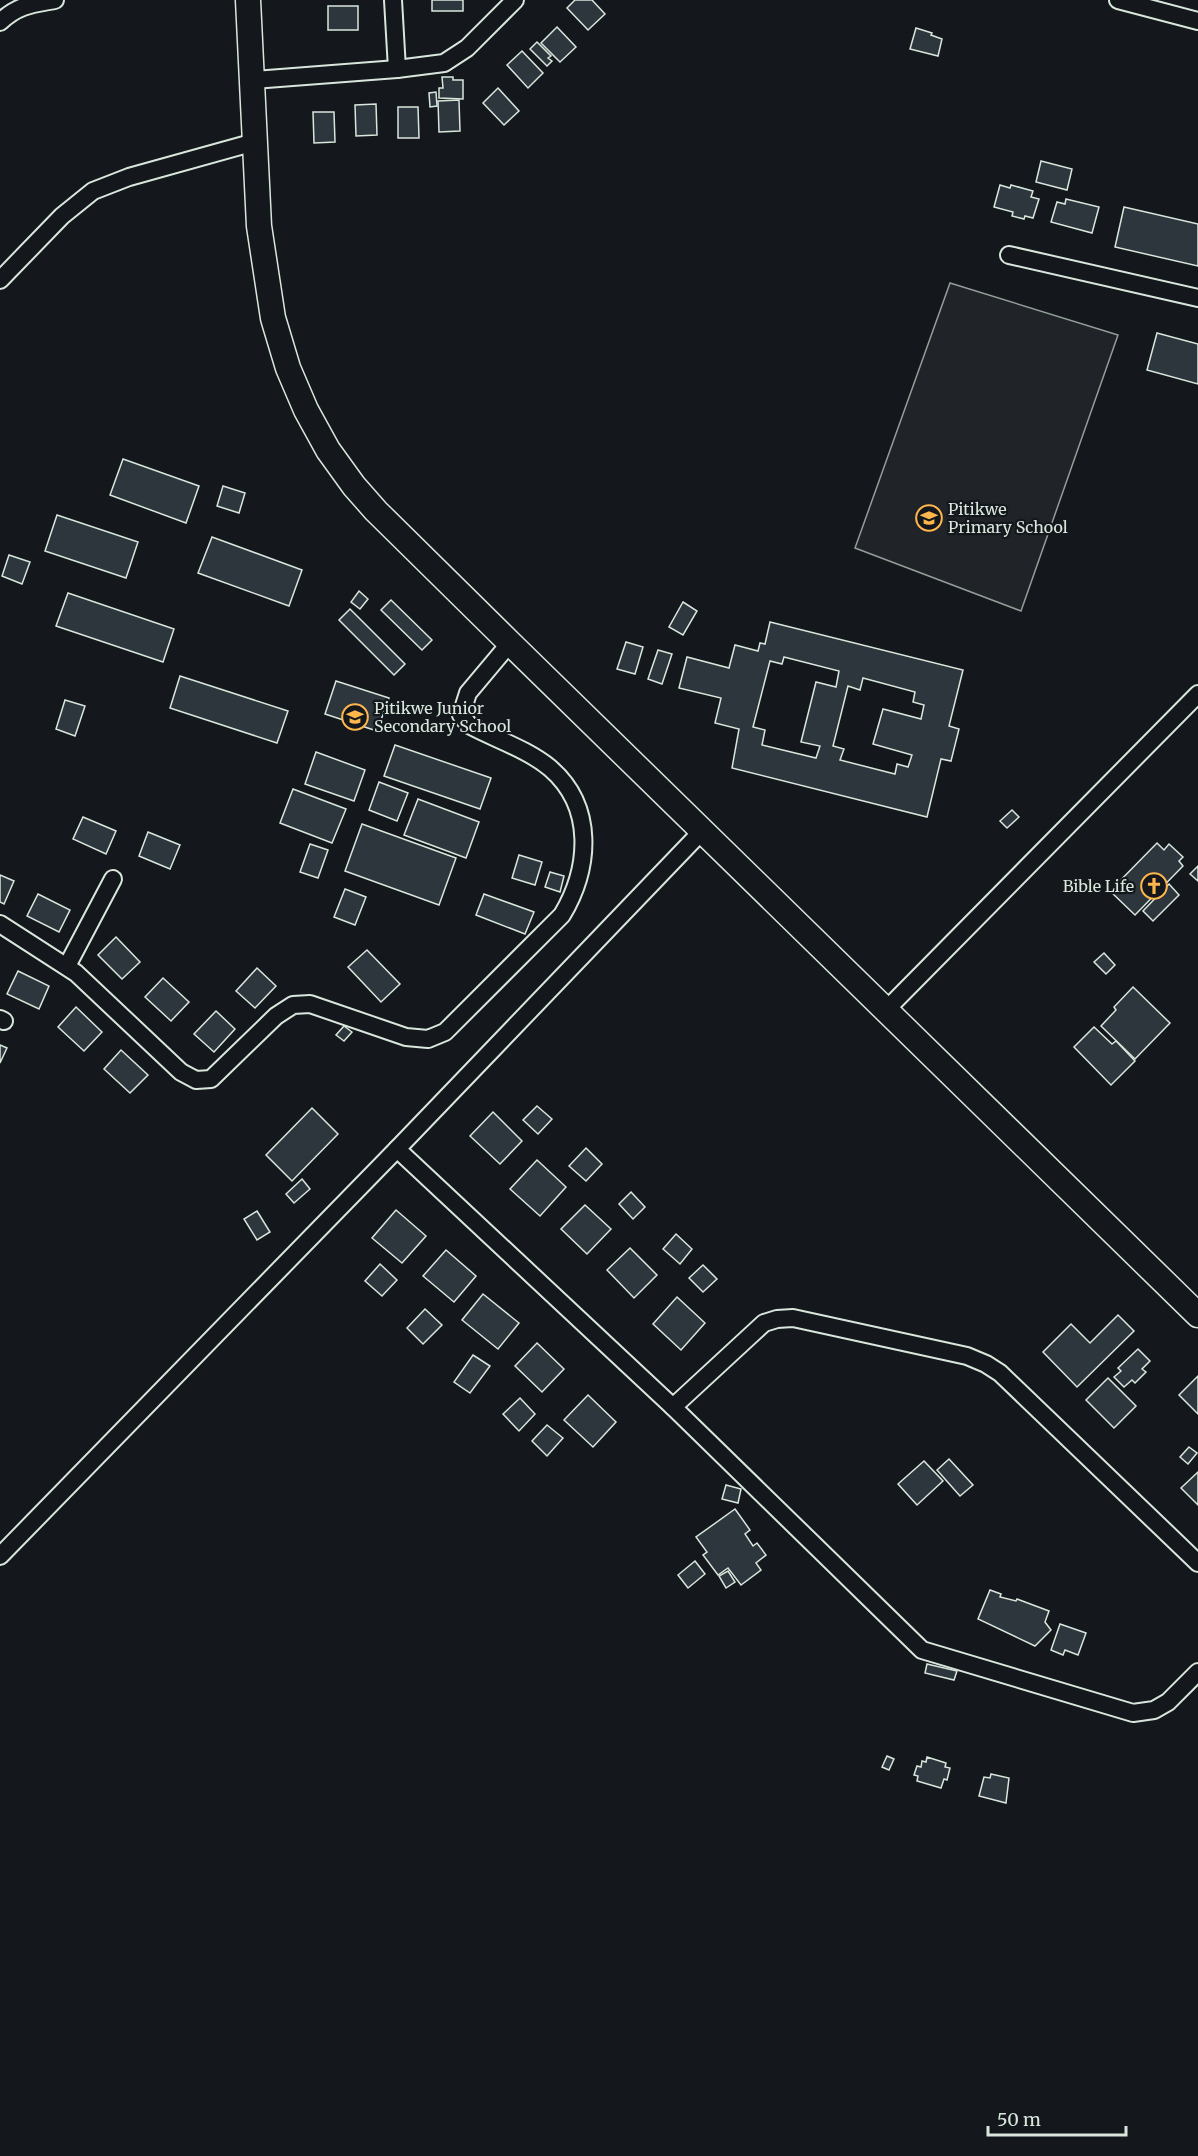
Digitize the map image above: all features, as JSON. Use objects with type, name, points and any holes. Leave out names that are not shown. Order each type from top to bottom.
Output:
[{"type":"street","points":[[0,22],[15,9],[55,0]]},
{"type":"street","points":[[248,0],[259,226],[273,318],[288,368],[306,410],[328,450],[354,486],[376,511],[510,643],[1198,1315]]},
{"type":"street","points":[[393,0],[397,69]]},
{"type":"street","points":[[253,80],[397,69],[444,63],[467,48],[515,0]]},
{"type":"street","points":[[1118,0],[1198,21]]},
{"type":"street","points":[[0,280],[62,216],[93,191],[129,177],[255,142]]},
{"type":"street","points":[[1009,255],[1198,298]]},
{"type":"street","points":[[0,924],[68,966],[181,1072],[196,1080],[211,1079],[276,1016],[298,1003],[310,1004],[406,1037],[428,1039],[446,1032],[562,915],[575,891],[583,860],[584,834],[580,811],[571,793],[560,779],[538,760],[469,725],[461,715],[468,693],[510,643]]},
{"type":"street","points":[[886,1010],[1198,694]]},
{"type":"street","points":[[0,1556],[703,831]]},
{"type":"street","points":[[68,966],[113,879]]},
{"type":"street","points":[[397,1149],[673,1407],[922,1650],[1133,1713],[1154,1710],[1168,1702],[1198,1672]]},
{"type":"street","points":[[673,1407],[764,1323],[777,1319],[793,1318],[967,1356],[1000,1373],[1198,1563]]},
{"type":"shaded area","points":[[950,283],[1118,335],[1021,611],[855,548]]},
{"type":"building","points":[[432,0],[463,0],[463,11],[432,11]]},
{"type":"building","points":[[575,0],[592,0],[605,14],[588,30],[567,8]]},
{"type":"building","points":[[328,6],[358,6],[358,30],[328,30]]},
{"type":"building","points":[[557,27],[576,47],[560,62],[541,43]]},
{"type":"building","points":[[916,28],[942,39],[938,56],[910,49]]},
{"type":"building","points":[[537,42],[551,56],[548,58],[552,61],[547,66],[530,49]]},
{"type":"building","points":[[522,51],[543,73],[528,88],[507,65]]},
{"type":"building","points":[[442,77],[463,80],[463,99],[439,98],[439,88],[443,88]]},
{"type":"building","points":[[498,88],[519,111],[504,125],[483,103]]},
{"type":"building","points":[[436,92],[437,106],[430,107],[429,93]]},
{"type":"building","points":[[459,100],[460,131],[439,132],[438,101]]},
{"type":"building","points":[[376,104],[377,135],[356,136],[355,105]]},
{"type":"building","points":[[398,107],[418,107],[419,138],[398,138]]},
{"type":"building","points":[[313,112],[334,112],[335,142],[314,143]]},
{"type":"building","points":[[1041,161],[1072,169],[1067,190],[1036,182]]},
{"type":"building","points":[[1000,185],[1010,188],[1011,185],[1033,191],[1031,197],[1039,199],[1033,218],[1025,216],[1024,219],[1012,216],[1013,212],[994,207]]},
{"type":"building","points":[[1066,199],[1099,207],[1092,233],[1051,222],[1057,202],[1065,204]]},
{"type":"building","points":[[1124,207],[1198,224],[1198,266],[1115,247]]},
{"type":"building","points":[[1157,333],[1198,344],[1198,384],[1147,370]]},
{"type":"building","points":[[123,459],[199,486],[186,523],[110,495]]},
{"type":"building","points":[[223,486],[245,493],[239,513],[217,506]]},
{"type":"building","points":[[57,515],[138,542],[126,578],[45,551]]},
{"type":"building","points":[[212,537],[302,570],[289,606],[198,573]]},
{"type":"building","points":[[9,555],[30,562],[22,584],[2,576]]},
{"type":"building","points":[[359,591],[368,599],[360,609],[351,602]]},
{"type":"building","points":[[68,593],[174,629],[163,662],[56,626]]},
{"type":"building","points":[[391,600],[432,640],[422,650],[381,610]]},
{"type":"building","points":[[683,602],[697,611],[683,635],[669,627]]},
{"type":"building","points":[[350,609],[405,664],[394,675],[339,620]]},
{"type":"building","points":[[770,622],[963,670],[949,726],[959,729],[951,761],[941,759],[927,817],[732,768],[739,729],[715,723],[721,698],[679,688],[687,657],[729,668],[735,645],[758,651],[760,643],[765,644]],"holes":[[[784,657],[839,671],[836,687],[816,682],[801,742],[820,746],[816,758],[762,745],[765,730],[753,727],[770,661],[782,664]],[[863,678],[915,692],[913,702],[924,705],[921,719],[883,709],[873,744],[912,755],[908,767],[897,764],[895,774],[840,760],[844,749],[833,746],[848,686],[860,690]]]},
{"type":"building","points":[[626,642],[643,647],[635,674],[617,669]]},
{"type":"building","points":[[658,650],[672,654],[662,684],[648,679]]},
{"type":"building","points":[[180,676],[288,711],[277,743],[170,708]]},
{"type":"building","points":[[336,681],[389,698],[377,731],[325,714]]},
{"type":"building","points":[[65,700],[85,706],[75,736],[56,729]]},
{"type":"building","points":[[395,745],[491,778],[480,809],[384,776]]},
{"type":"building","points":[[316,752],[365,770],[354,801],[305,784]]},
{"type":"building","points":[[379,782],[408,793],[397,821],[369,810]]},
{"type":"building","points":[[293,789],[346,809],[332,843],[280,823]]},
{"type":"building","points":[[418,799],[479,822],[466,858],[404,835]]},
{"type":"building","points":[[1012,810],[1019,817],[1007,828],[1000,821]]},
{"type":"building","points":[[83,817],[116,831],[106,854],[73,839]]},
{"type":"building","points":[[362,824],[456,858],[439,905],[345,871]]},
{"type":"building","points":[[148,832],[180,845],[170,869],[139,856]]},
{"type":"building","points":[[1157,843],[1164,850],[1169,844],[1183,857],[1179,861],[1183,866],[1135,915],[1110,891]]},
{"type":"building","points":[[310,844],[328,850],[318,878],[300,872]]},
{"type":"building","points":[[519,855],[542,862],[535,885],[512,878]]},
{"type":"building","points":[[1198,866],[1198,881],[1190,874]]},
{"type":"building","points":[[550,872],[564,876],[560,892],[545,887]]},
{"type":"building","points":[[0,875],[14,881],[4,904],[0,902]]},
{"type":"building","points":[[1169,884],[1179,895],[1153,921],[1143,911]]},
{"type":"building","points":[[345,889],[366,897],[355,925],[334,917]]},
{"type":"building","points":[[38,894],[70,910],[59,932],[27,916]]},
{"type":"building","points":[[484,894],[534,912],[525,934],[476,915]]},
{"type":"building","points":[[116,937],[140,962],[122,979],[98,955]]},
{"type":"building","points":[[367,950],[400,984],[381,1002],[348,967]]},
{"type":"building","points":[[1104,953],[1115,965],[1106,974],[1094,962]]},
{"type":"building","points":[[257,968],[276,986],[255,1008],[236,991]]},
{"type":"building","points":[[18,971],[49,986],[39,1009],[7,994]]},
{"type":"building","points":[[163,978],[189,1002],[171,1021],[145,997]]},
{"type":"building","points":[[1133,987],[1170,1023],[1135,1059],[1101,1026],[1116,1010],[1114,1007]]},
{"type":"building","points":[[76,1007],[102,1032],[84,1051],[58,1027]]},
{"type":"building","points":[[216,1011],[235,1029],[214,1052],[194,1034]]},
{"type":"building","points":[[344,1026],[352,1032],[344,1041],[336,1035]]},
{"type":"building","points":[[1094,1027],[1112,1044],[1116,1041],[1135,1061],[1111,1085],[1074,1047]]},
{"type":"building","points":[[0,1045],[7,1048],[0,1063]]},
{"type":"building","points":[[121,1050],[148,1075],[130,1093],[104,1069]]},
{"type":"building","points":[[537,1106],[552,1119],[538,1134],[523,1120]]},
{"type":"building","points":[[312,1108],[338,1134],[292,1181],[266,1155]]},
{"type":"building","points":[[493,1112],[522,1141],[500,1164],[470,1136]]},
{"type":"building","points":[[586,1148],[602,1164],[586,1181],[569,1166]]},
{"type":"building","points":[[537,1160],[566,1187],[540,1216],[510,1189]]},
{"type":"building","points":[[302,1179],[310,1189],[294,1203],[286,1194]]},
{"type":"building","points":[[631,1192],[645,1207],[633,1219],[619,1204]]},
{"type":"building","points":[[585,1205],[611,1229],[587,1254],[561,1229]]},
{"type":"building","points":[[396,1210],[426,1236],[402,1263],[372,1238]]},
{"type":"building","points":[[257,1211],[270,1232],[257,1240],[244,1219]]},
{"type":"building","points":[[676,1234],[692,1249],[680,1264],[663,1249]]},
{"type":"building","points":[[630,1248],[657,1275],[634,1298],[607,1270]]},
{"type":"building","points":[[446,1250],[476,1276],[454,1302],[423,1276]]},
{"type":"building","points":[[380,1264],[397,1280],[382,1296],[365,1281]]},
{"type":"building","points":[[703,1265],[717,1279],[703,1292],[689,1278]]},
{"type":"building","points":[[483,1294],[519,1323],[498,1349],[462,1320]]},
{"type":"building","points":[[677,1297],[705,1323],[681,1350],[653,1324]]},
{"type":"building","points":[[425,1309],[442,1325],[423,1344],[407,1328]]},
{"type":"building","points":[[1118,1315],[1134,1331],[1077,1387],[1043,1352],[1071,1324],[1090,1343]]},
{"type":"building","points":[[537,1343],[564,1369],[542,1392],[515,1366]]},
{"type":"building","points":[[1138,1349],[1150,1361],[1142,1369],[1146,1372],[1135,1383],[1132,1380],[1124,1387],[1114,1377],[1121,1371],[1118,1368]]},
{"type":"building","points":[[473,1355],[490,1366],[470,1393],[454,1382]]},
{"type":"building","points":[[1198,1376],[1198,1414],[1179,1395]]},
{"type":"building","points":[[1108,1378],[1136,1406],[1114,1428],[1086,1400]]},
{"type":"building","points":[[588,1395],[616,1422],[593,1447],[564,1420]]},
{"type":"building","points":[[520,1398],[535,1414],[519,1431],[503,1414]]},
{"type":"building","points":[[547,1425],[563,1438],[547,1456],[532,1441]]},
{"type":"building","points":[[1189,1447],[1197,1453],[1188,1464],[1180,1457]]},
{"type":"building","points":[[949,1459],[973,1485],[960,1496],[937,1470]]},
{"type":"building","points":[[924,1461],[943,1481],[917,1505],[898,1484]]},
{"type":"building","points":[[1198,1472],[1198,1505],[1181,1488]]},
{"type":"building","points":[[726,1485],[741,1489],[738,1503],[722,1499]]},
{"type":"building","points":[[735,1509],[750,1530],[745,1534],[753,1546],[757,1543],[766,1555],[756,1563],[761,1570],[741,1585],[728,1568],[718,1575],[703,1555],[707,1552],[696,1537]]},
{"type":"building","points":[[695,1561],[705,1574],[688,1588],[678,1575]]},
{"type":"building","points":[[728,1571],[735,1582],[726,1588],[719,1576]]},
{"type":"building","points":[[990,1590],[1001,1594],[1000,1597],[1016,1601],[1017,1599],[1049,1611],[1045,1622],[1051,1630],[1035,1646],[978,1619]]},
{"type":"building","points":[[1060,1624],[1086,1633],[1078,1655],[1065,1650],[1063,1655],[1051,1650]]},
{"type":"building","points":[[927,1664],[957,1671],[954,1680],[925,1673]]},
{"type":"building","points":[[887,1756],[894,1759],[889,1770],[882,1767]]},
{"type":"building","points":[[927,1757],[946,1763],[945,1767],[950,1768],[947,1780],[944,1779],[941,1788],[917,1781],[918,1776],[914,1775],[917,1766],[921,1767],[922,1761],[926,1762]]},
{"type":"building","points":[[991,1774],[1009,1778],[1006,1803],[979,1796],[984,1777],[990,1778]]},
{"type":"place","name":"Pitikwe Primary School","points":[[929,518]]},
{"type":"place","name":"Pitikwe Junior Secondary School","points":[[355,717]]},
{"type":"place","name":"Bible Life","points":[[1154,886]]}]
